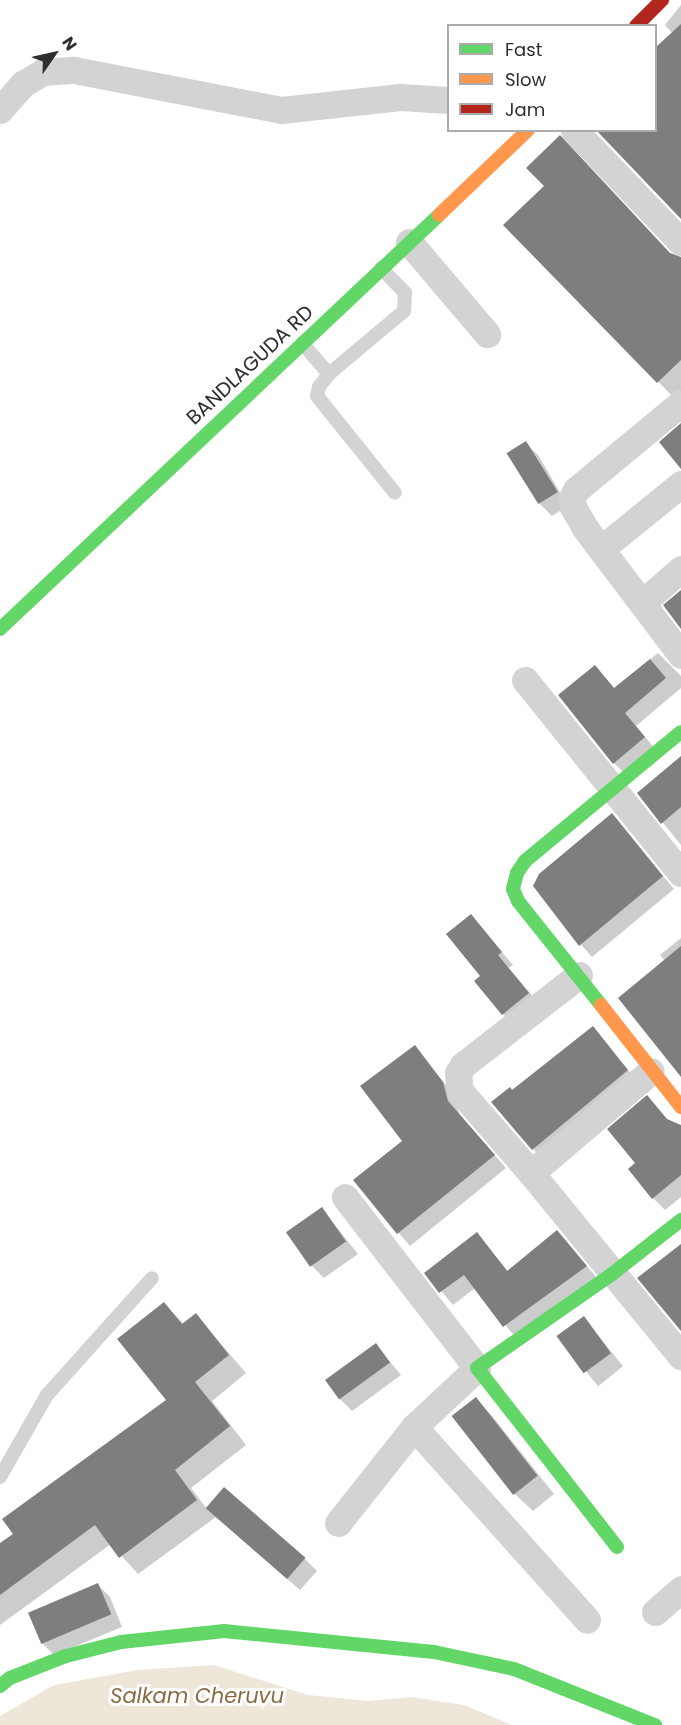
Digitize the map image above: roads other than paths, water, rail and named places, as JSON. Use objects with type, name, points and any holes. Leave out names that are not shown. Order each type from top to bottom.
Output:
[{"type":"street","points":[[638,24],[662,0]]},
{"type":"street","points":[[0,110],[23,84],[43,72],[74,70],[280,110],[400,97],[447,100]]},
{"type":"street","name":"BANDLAGUDA RD","points":[[0,629],[526,132]]},
{"type":"street","points":[[576,132],[681,242]]},
{"type":"street","points":[[409,243],[488,334]]},
{"type":"street","points":[[680,652],[585,528],[573,507],[572,498],[576,490],[681,403]]},
{"type":"street","points":[[601,549],[681,484]]},
{"type":"street","points":[[642,603],[681,569]]},
{"type":"street","points":[[525,680],[681,873]]},
{"type":"street","points":[[681,732],[525,861],[517,873],[513,889],[518,901],[579,975],[681,1107]]},
{"type":"street","points":[[579,975],[464,1065],[458,1073],[460,1091],[531,1173],[681,1356]]},
{"type":"street","points":[[531,1173],[651,1071]]},
{"type":"street","points":[[345,1197],[617,1546]]},
{"type":"street","points":[[338,1523],[414,1427],[477,1368],[612,1274],[681,1220]]},
{"type":"street","points":[[414,1427],[587,1620]]},
{"type":"street","points":[[655,1612],[681,1589]]},
{"type":"street","points":[[0,1686],[10,1678],[66,1656],[121,1642],[224,1631],[434,1652],[514,1669],[655,1725]]},
{"type":"lane","points":[[381,268],[405,293],[404,311],[329,374],[319,387],[317,396],[395,493]]},
{"type":"lane","points":[[302,343],[329,374]]},
{"type":"lane","points":[[0,1478],[47,1395],[152,1278]]},
{"type":"water","name":"Salkam Cheruvu","points":[[214,1665],[308,1695],[368,1701],[411,1697],[464,1705],[512,1725],[0,1725],[0,1716],[54,1685],[138,1670]]}]
